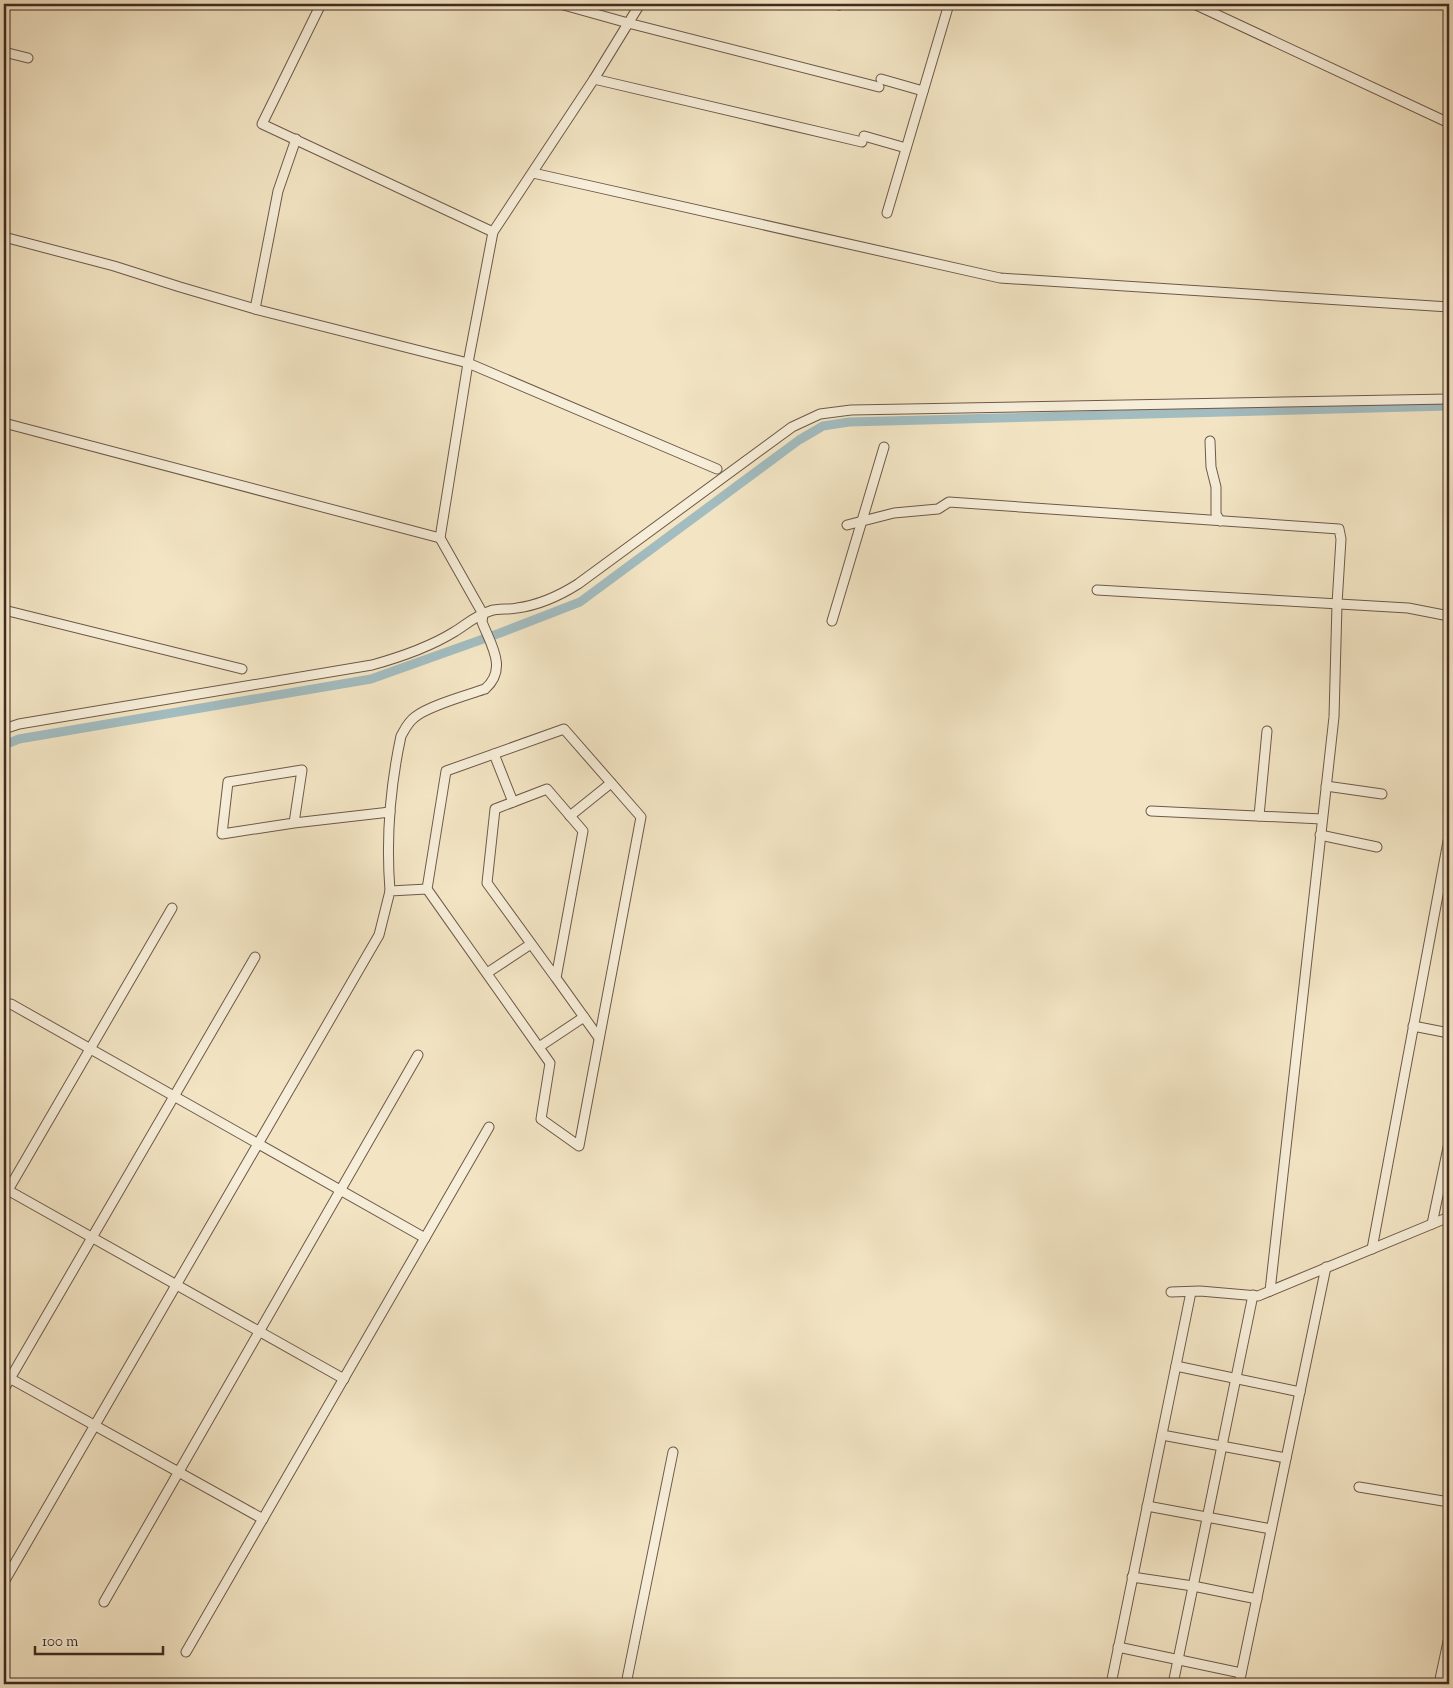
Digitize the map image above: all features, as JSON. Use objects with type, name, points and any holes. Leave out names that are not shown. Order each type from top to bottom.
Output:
[{"type":"street","points":[[321,4],[262,124],[494,232]]},
{"type":"street","points":[[560,4],[628,23],[880,83],[923,91]]},
{"type":"street","points":[[4,1582],[380,935],[390,891],[388,852],[390,812],[401,736],[415,716],[426,710],[485,689],[492,683],[496,675],[498,667],[482,618],[440,538],[468,363],[494,232],[594,79],[640,4]]},
{"type":"street","points":[[887,213],[949,4]]},
{"type":"street","points":[[1194,4],[1449,123]]},
{"type":"street","points":[[4,52],[28,58]]},
{"type":"street","points":[[594,79],[906,148]]},
{"type":"street","points":[[255,309],[278,191],[296,139]]},
{"type":"street","points":[[533,173],[1000,278],[1449,307]]},
{"type":"street","points":[[4,237],[114,266],[255,309],[468,363],[717,469]]},
{"type":"street","points":[[4,729],[19,724],[372,665],[394,659],[432,644],[454,632],[472,618],[482,618],[492,610],[532,606],[564,593],[792,427],[820,414],[851,410],[1449,399]]},
{"type":"street","points":[[4,423],[440,538]]},
{"type":"street","points":[[1210,441],[1211,467],[1216,486],[1216,514],[1220,521]]},
{"type":"street","points":[[832,621],[884,447]]},
{"type":"street","points":[[847,525],[894,512],[938,509],[949,502],[1339,528],[1341,539],[1334,717],[1270,1290]]},
{"type":"street","points":[[1097,590],[1408,608],[1449,616]]},
{"type":"street","points":[[4,610],[242,669]]},
{"type":"street","points":[[564,729],[611,783],[641,817],[579,1146],[541,1119],[550,1063],[427,889],[446,771],[564,729]]},
{"type":"street","points":[[1259,816],[1267,731]]},
{"type":"street","points":[[494,754],[513,802]]},
{"type":"street","points":[[294,823],[302,770],[228,782],[222,834],[294,823],[390,812]]},
{"type":"street","points":[[570,816],[611,783]]},
{"type":"street","points":[[1326,786],[1382,794]]},
{"type":"street","points":[[556,978],[583,831],[546,789],[495,810],[487,883],[599,1038]]},
{"type":"street","points":[[1152,811],[1322,819]]},
{"type":"street","points":[[1320,835],[1378,847]]},
{"type":"street","points":[[1372,1249],[1449,841]]},
{"type":"street","points":[[390,891],[427,889]]},
{"type":"street","points":[[172,908],[5,1192],[92,1238],[344,1379]]},
{"type":"street","points":[[487,973],[531,944]]},
{"type":"street","points":[[4,1389],[7,1377],[92,1238],[255,957]]},
{"type":"street","points":[[11,1004],[425,1238]]},
{"type":"street","points":[[539,1047],[584,1017]]},
{"type":"street","points":[[1413,1026],[1449,1033]]},
{"type":"street","points":[[104,1602],[418,1055]]},
{"type":"street","points":[[186,1652],[489,1127]]},
{"type":"street","points":[[1432,1224],[1449,1143]]},
{"type":"street","points":[[1171,1292],[1258,1296],[1449,1217]]},
{"type":"street","points":[[1239,1684],[1326,1267]]},
{"type":"street","points":[[1111,1684],[1191,1292]]},
{"type":"street","points":[[1173,1684],[1253,1295]]},
{"type":"street","points":[[1176,1366],[1300,1392]]},
{"type":"street","points":[[7,1377],[263,1519]]},
{"type":"street","points":[[1162,1435],[1286,1458]]},
{"type":"street","points":[[626,1684],[673,1452]]},
{"type":"street","points":[[1359,1486],[1449,1502]]},
{"type":"street","points":[[1147,1506],[1271,1530]]},
{"type":"street","points":[[1132,1577],[1193,1586],[1257,1599]]},
{"type":"street","points":[[1439,1684],[1449,1637]]},
{"type":"street","points":[[1118,1647],[1241,1673]]},
{"type":"waterway","points":[[4,745],[19,739],[371,679],[580,602],[799,440],[823,426],[849,422],[1449,406]]}]
